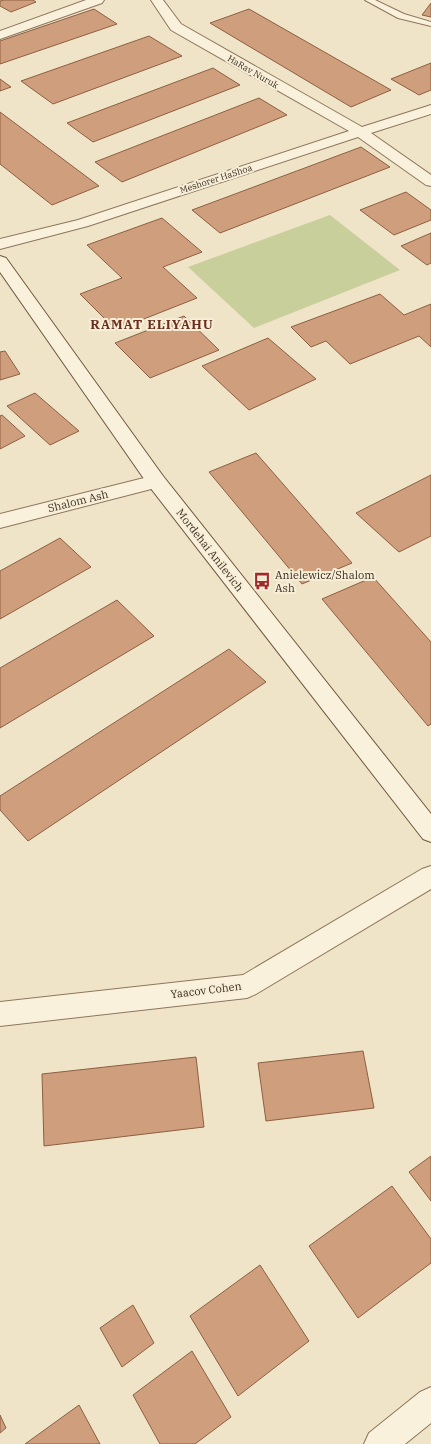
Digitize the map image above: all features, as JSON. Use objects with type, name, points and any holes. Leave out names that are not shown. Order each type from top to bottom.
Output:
[{"type":"street","points":[[0,35],[98,0]]},
{"type":"street","name":"HaRav Nuruk","points":[[157,0],[176,27],[360,132],[431,182]]},
{"type":"street","name":"Meshorer HaShoa","points":[[0,244],[83,223],[431,109]]},
{"type":"street","name":"Mordehai Anilevich","points":[[0,260],[156,481],[431,832]]},
{"type":"street","name":"Shalom Ash","points":[[0,521],[156,481]]},
{"type":"street","name":"Yaacov Cohen","points":[[0,1014],[247,986],[431,876]]},
{"type":"street","points":[[380,1444],[431,1403]]},
{"type":"lane","points":[[369,0],[401,16],[431,24]]},
{"type":"green space","points":[[330,215],[400,270],[254,328],[188,267]]},
{"type":"building","points":[[33,0],[36,2],[11,12],[0,6],[0,1]]},
{"type":"building","points":[[431,3],[431,17],[422,15]]},
{"type":"building","points":[[94,9],[117,24],[0,64],[0,41]]},
{"type":"building","points":[[249,9],[391,90],[351,107],[210,23]]},
{"type":"building","points":[[149,36],[182,56],[53,104],[21,81]]},
{"type":"building","points":[[431,63],[431,90],[419,95],[391,79]]},
{"type":"building","points":[[213,68],[240,85],[93,142],[67,123]]},
{"type":"building","points":[[0,79],[11,87],[0,91]]},
{"type":"building","points":[[259,98],[287,115],[122,182],[95,162]]},
{"type":"building","points":[[0,112],[99,186],[52,205],[0,164]]},
{"type":"building","points":[[361,147],[390,167],[220,233],[192,210]]},
{"type":"building","points":[[406,192],[431,210],[431,220],[394,235],[360,210]]},
{"type":"building","points":[[162,218],[202,252],[163,267],[197,298],[116,330],[80,294],[122,278],[87,245]]},
{"type":"building","points":[[431,233],[431,263],[427,265],[401,246]]},
{"type":"building","points":[[380,294],[404,315],[431,304],[431,347],[419,336],[350,364],[326,341],[311,347],[291,327]]},
{"type":"building","points":[[184,316],[219,350],[150,378],[115,343]]},
{"type":"building","points":[[268,338],[316,379],[249,410],[202,366]]},
{"type":"building","points":[[5,351],[20,374],[0,380],[0,352]]},
{"type":"building","points":[[35,393],[79,431],[50,445],[7,406]]},
{"type":"building","points":[[2,415],[25,436],[0,449],[0,416]]},
{"type":"building","points":[[256,453],[352,563],[302,584],[209,472]]},
{"type":"building","points":[[431,475],[431,536],[399,552],[356,513]]},
{"type":"building","points":[[60,538],[91,567],[0,619],[0,571]]},
{"type":"building","points":[[373,577],[431,642],[431,724],[428,726],[322,599]]},
{"type":"building","points":[[117,600],[154,636],[0,728],[0,668]]},
{"type":"building","points":[[229,649],[266,682],[28,841],[0,810],[0,796]]},
{"type":"building","points":[[363,1051],[374,1108],[266,1121],[258,1063]]},
{"type":"building","points":[[196,1057],[204,1127],[44,1146],[42,1074]]},
{"type":"building","points":[[431,1156],[431,1201],[409,1172]]},
{"type":"building","points":[[392,1186],[431,1239],[431,1263],[358,1318],[309,1246]]},
{"type":"building","points":[[260,1265],[309,1341],[238,1396],[190,1316]]},
{"type":"building","points":[[133,1305],[154,1343],[122,1367],[100,1328]]},
{"type":"building","points":[[192,1351],[231,1417],[195,1444],[160,1444],[133,1395]]},
{"type":"building","points":[[79,1405],[100,1444],[25,1444]]},
{"type":"building","points":[[0,1415],[6,1428],[0,1433]]},
{"type":"place","name":"Anielewicz/Shalom Ash","points":[[262,581]]},
{"type":"district","name":"RAMAT ELIYAHU","points":[[152,324]]}]
